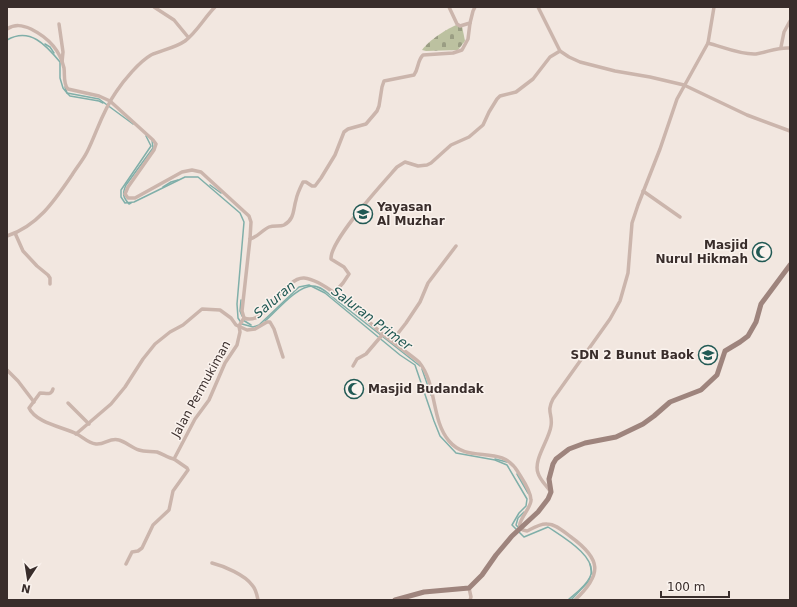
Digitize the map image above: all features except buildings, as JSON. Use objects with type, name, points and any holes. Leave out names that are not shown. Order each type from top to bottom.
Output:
[{"type":"street","points":[[154,7],[174,20],[188,38]]},
{"type":"street","points":[[7,236],[15,233],[39,218],[54,201],[86,152],[102,115],[110,102],[140,63],[151,55],[175,46],[188,38],[215,7]]},
{"type":"street","points":[[449,7],[458,24],[461,26],[470,23]]},
{"type":"street","points":[[250,239],[255,238],[267,228],[284,225],[292,218],[297,195],[303,182],[315,186],[335,155],[344,132],[348,129],[366,124],[374,115],[379,106],[384,81],[414,75],[418,63],[423,55],[453,53],[462,50],[468,39],[470,23],[475,7]]},
{"type":"street","points":[[538,7],[560,51],[568,57],[580,62],[615,71],[684,85],[747,115],[790,131]]},
{"type":"street","points":[[551,492],[537,471],[537,464],[551,427],[552,420],[549,412],[549,406],[552,399],[610,319],[618,305],[628,273],[632,223],[677,99],[708,43],[714,7]]},
{"type":"street","points":[[781,47],[784,32],[790,21]]},
{"type":"street","points":[[59,24],[63,52],[62,63],[65,86],[68,89],[99,96],[110,102],[156,144],[154,150],[128,187],[125,194],[127,198],[129,199],[142,194],[182,172],[192,170],[201,172],[249,216],[251,222],[250,239],[242,311],[244,318],[240,325]]},
{"type":"street","points":[[7,29],[13,26],[22,26],[38,32],[56,49],[62,63]]},
{"type":"street","points":[[708,43],[748,54],[757,54],[781,47],[790,48]]},
{"type":"street","points":[[334,293],[349,274],[344,267],[331,259],[333,249],[349,224],[397,167],[405,162],[418,166],[427,165],[451,145],[469,137],[483,125],[489,112],[500,96],[516,92],[533,79],[550,57],[560,51]]},
{"type":"street","points":[[643,191],[680,217]]},
{"type":"street","points":[[15,233],[23,251],[48,275],[50,278],[50,284]]},
{"type":"street","points":[[392,341],[420,302],[428,283],[456,246]]},
{"type":"street","points":[[395,600],[424,592],[468,588],[482,575],[512,536],[543,507],[551,492],[549,479],[556,459],[569,449],[584,443],[616,436],[643,424],[670,402],[701,390],[712,381],[717,375],[726,350],[748,336],[756,322],[761,304],[790,265]]},
{"type":"street","points":[[244,318],[252,319],[262,314],[296,280],[303,278],[318,282],[334,293],[382,335],[392,341],[423,366],[431,386],[441,426],[449,441],[468,453],[479,455],[496,455],[509,461],[516,467],[532,499],[530,506],[520,521],[520,529]]},
{"type":"street","points":[[76,434],[112,404],[155,344],[170,332],[183,325],[202,309],[220,310],[244,329],[251,330],[266,322],[270,322],[274,329],[283,357]]},
{"type":"street","name":"Jalan Permukiman","points":[[174,460],[195,419],[209,400],[225,363],[237,345],[240,325]]},
{"type":"street","points":[[353,366],[357,359],[366,354],[382,335]]},
{"type":"street","points":[[7,370],[18,381],[34,402]]},
{"type":"street","points":[[54,389],[48,394],[40,393],[29,410],[43,421],[76,434],[94,444],[102,444],[112,439],[120,440],[138,450],[157,452],[188,468],[173,491],[168,510],[153,525],[142,548],[138,552],[132,552],[126,564]]},
{"type":"street","points":[[68,403],[88,424]]},
{"type":"street","points":[[520,529],[527,531],[545,524],[553,525],[578,542],[592,556],[595,569],[592,581],[584,592],[575,600]]},
{"type":"street","points":[[212,563],[223,566],[250,582],[255,589],[258,600]]},
{"type":"street","points":[[468,588],[470,600]]},
{"type":"green space","points":[[459,24],[462,26],[465,41],[458,50],[422,50],[429,42],[450,28]]},
{"type":"waterway","name":"Saluran","points":[[7,40],[23,36],[37,40],[43,44],[60,62],[60,78],[63,88],[67,93],[99,99],[133,124]]},
{"type":"waterway","name":"Saluran","points":[[45,44],[50,47],[54,53]]},
{"type":"waterway","name":"Saluran","points":[[65,87],[70,96],[103,103]]},
{"type":"waterway","name":"Saluran","points":[[146,136],[151,146],[121,190],[121,197],[125,203],[134,202],[185,177],[198,177],[240,213],[244,222],[237,304],[238,318],[242,324],[253,327],[259,325],[299,287],[309,285],[325,293],[400,355],[415,365],[440,436],[456,453],[495,460],[507,465],[527,499],[526,506],[519,513],[512,525],[524,537],[548,527],[577,548],[589,562],[591,569],[588,581],[568,600]]},
{"type":"waterway","name":"Saluran","points":[[131,203],[129,204],[124,197],[125,188],[153,148],[152,140]]},
{"type":"waterway","name":"Saluran","points":[[163,187],[178,180]]},
{"type":"waterway","name":"Saluran","points":[[210,185],[221,193]]},
{"type":"waterway","name":"Saluran","points":[[265,321],[294,294],[307,287],[316,286],[328,293],[420,366]]},
{"type":"waterway","name":"Saluran","points":[[241,300],[240,311],[242,316]]},
{"type":"waterway","name":"Saluran","points":[[243,320],[251,325]]},
{"type":"waterway","name":"Saluran Primer","points":[[422,369],[431,395]]},
{"type":"waterway","name":"Saluran","points":[[495,459],[507,462]]},
{"type":"waterway","name":"Saluran","points":[[517,474],[528,493]]},
{"type":"waterway","name":"Saluran","points":[[519,528],[516,525],[518,518],[524,512]]},
{"type":"waterway","name":"Saluran","points":[[590,564],[592,574]]},
{"type":"waterway","name":"Saluran","points":[[571,600],[589,581],[590,577]]},
{"type":"place","name":"Yayasan Al Muzhar","points":[[363,214]]},
{"type":"place","name":"Masjid Nurul Hikmah","points":[[762,252]]},
{"type":"place","name":"SDN 2 Bunut Baok","points":[[708,355]]},
{"type":"place","name":"Masjid Budandak","points":[[354,389]]}]
